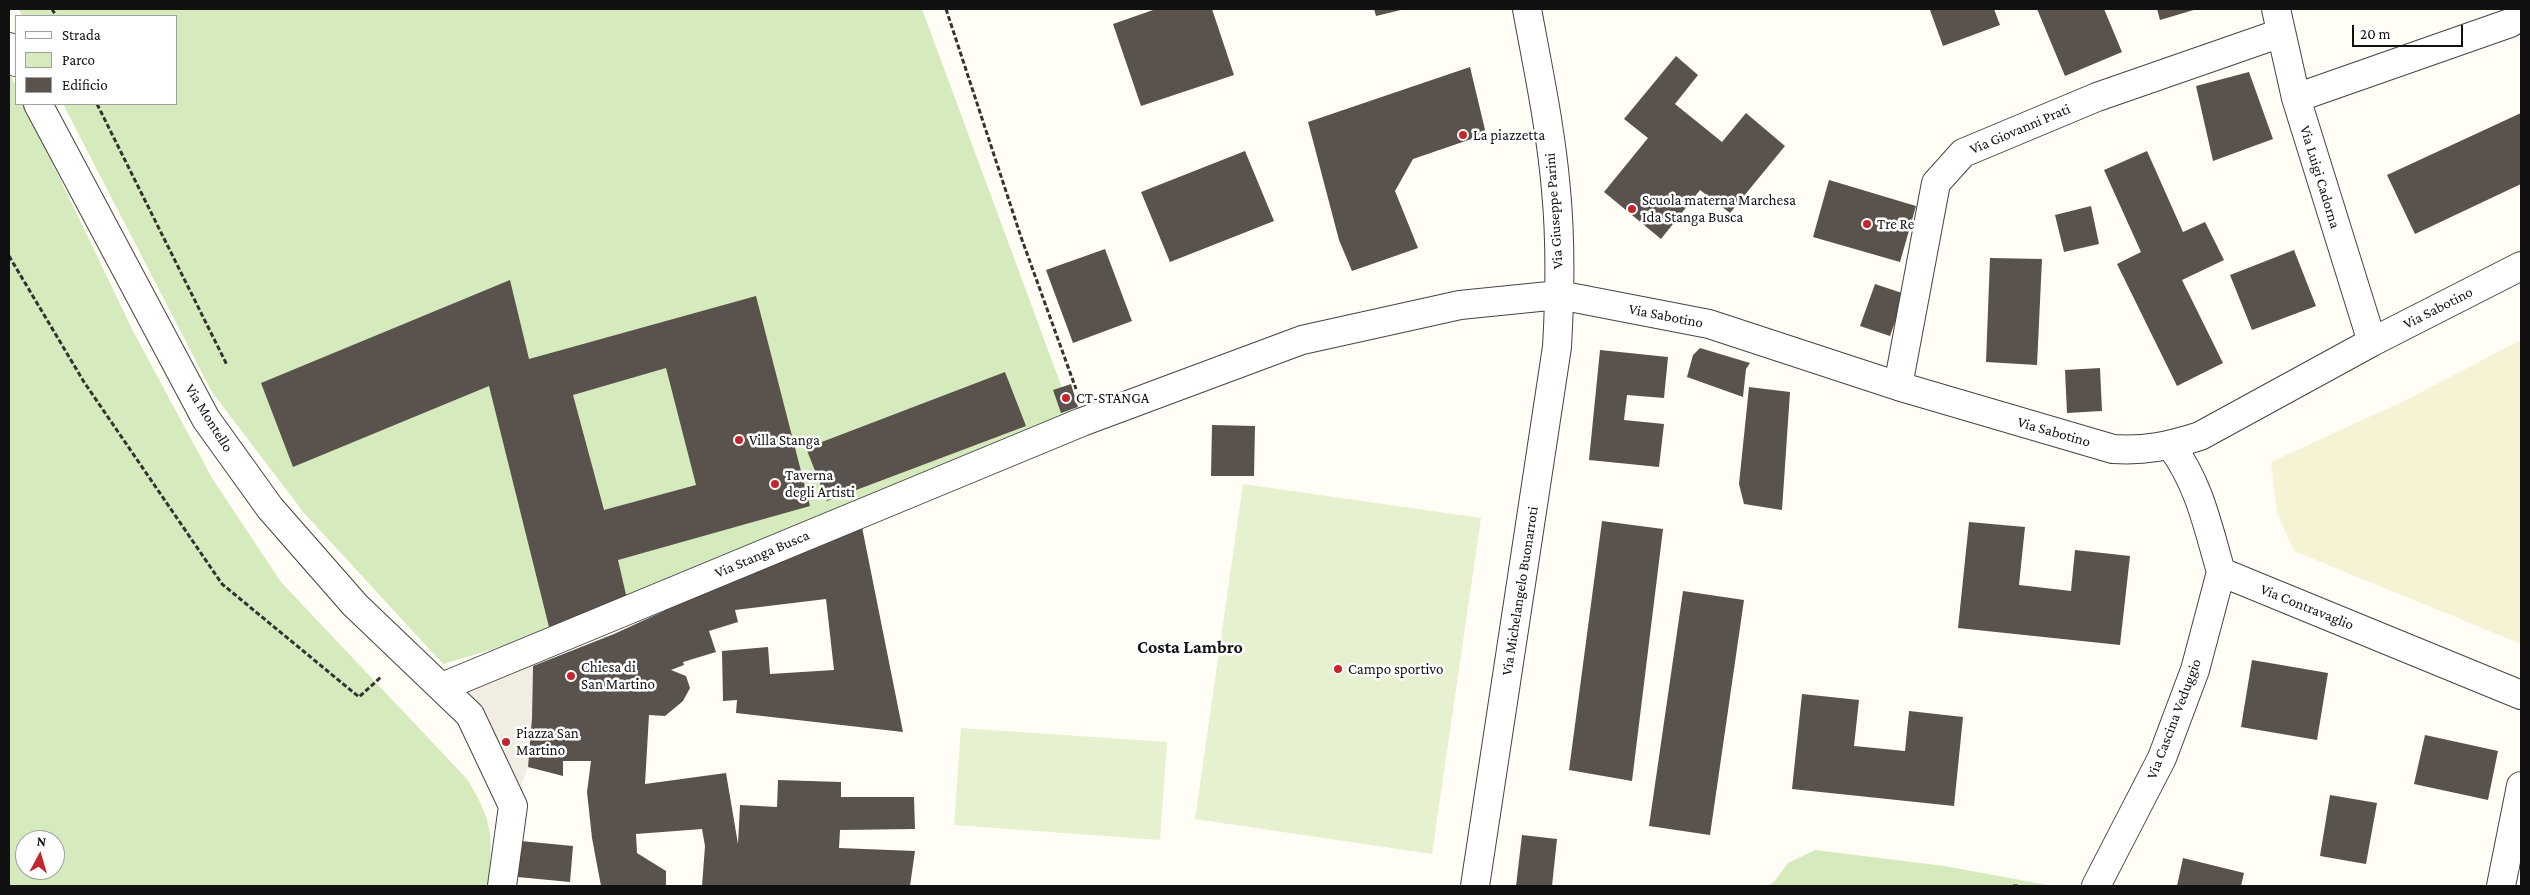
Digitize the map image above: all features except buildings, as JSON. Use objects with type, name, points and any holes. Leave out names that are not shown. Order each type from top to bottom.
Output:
[{"type":"street","name":"Via Giuseppe Parini","points":[[1527,9],[1556,190],[1560,295]]},
{"type":"street","points":[[2296,98],[2510,24],[2521,16]]},
{"type":"street","name":"Via Luigi Cadorna","points":[[2278,21],[2296,98],[2372,342]]},
{"type":"street","name":"Via Giovanni Prati","points":[[1898,386],[1936,183],[1963,153],[2278,21]]},
{"type":"street","points":[[9,47],[15,60]]},
{"type":"street","name":"Via Montello","points":[[39,105],[206,419],[270,508],[355,605],[470,715],[513,806],[502,886]]},
{"type":"street","name":"Via Sabotino","points":[[1085,421],[1302,340],[1460,305],[1560,295],[1710,324],[1898,386],[2113,449],[2141,450],[2170,446],[2200,436],[2372,342],[2521,266]]},
{"type":"street","name":"Via Michelangelo Buonarroti","points":[[1475,886],[1558,347],[1560,295]]},
{"type":"street","name":"Via Stanga Busca","points":[[442,687],[1085,421]]},
{"type":"street","points":[[2170,446],[2188,469],[2199,494],[2221,572]]},
{"type":"street","name":"Via Contravaglio","points":[[2221,572],[2521,695]]},
{"type":"street","name":"Via Cascina Veduggio","points":[[2096,886],[2162,758],[2195,670],[2221,572]]},
{"type":"street","points":[[2501,886],[2521,786]]},
{"type":"path","points":[[946,9],[1021,237],[1085,421]]},
{"type":"path","points":[[97,105],[227,365]]},
{"type":"path","points":[[9,256],[84,382],[222,584],[359,697]]},
{"type":"shaded area","points":[[2521,340],[2521,644],[2294,551],[2277,513],[2271,462],[2406,400]]},
{"type":"shaded area","name":"Piazza San Martino","points":[[533,649],[532,718],[528,767],[513,806],[442,687]]},
{"type":"green space","points":[[19,9],[922,9],[1072,415],[537,636],[443,664],[304,513],[212,392],[64,105],[178,105],[178,15],[22,15]]},
{"type":"green space","points":[[9,71],[15,85],[15,105],[24,105],[133,331],[212,478],[281,582],[467,779],[487,819],[491,855],[488,886],[9,886]]},
{"type":"green space","name":"Campo sportivo","points":[[1243,484],[1481,518],[1432,854],[1195,819]]},
{"type":"green space","points":[[961,728],[1167,742],[1160,840],[954,825]]},
{"type":"green space","points":[[1815,850],[1944,866],[2053,886],[1767,886],[1774,882],[1788,863]]},
{"type":"place","name":"La piazzetta","points":[[1463,135]]},
{"type":"place","name":"Scuola materna Marchesa Ida Stanga Busca","points":[[1632,209]]},
{"type":"place","name":"Tre Re","points":[[1867,224]]},
{"type":"place","name":"CT-STANGA","points":[[1066,398]]},
{"type":"place","name":"Villa Stanga","points":[[739,440]]},
{"type":"place","name":"Taverna degli Artisti","points":[[775,484]]},
{"type":"place","name":"Campo sportivo","points":[[1338,669]]},
{"type":"place","name":"Chiesa di San Martino","points":[[571,676]]},
{"type":"place","name":"Piazza San Martino","points":[[506,742]]},
{"type":"district","name":"Costa Lambro","points":[[1190,647]]}]
